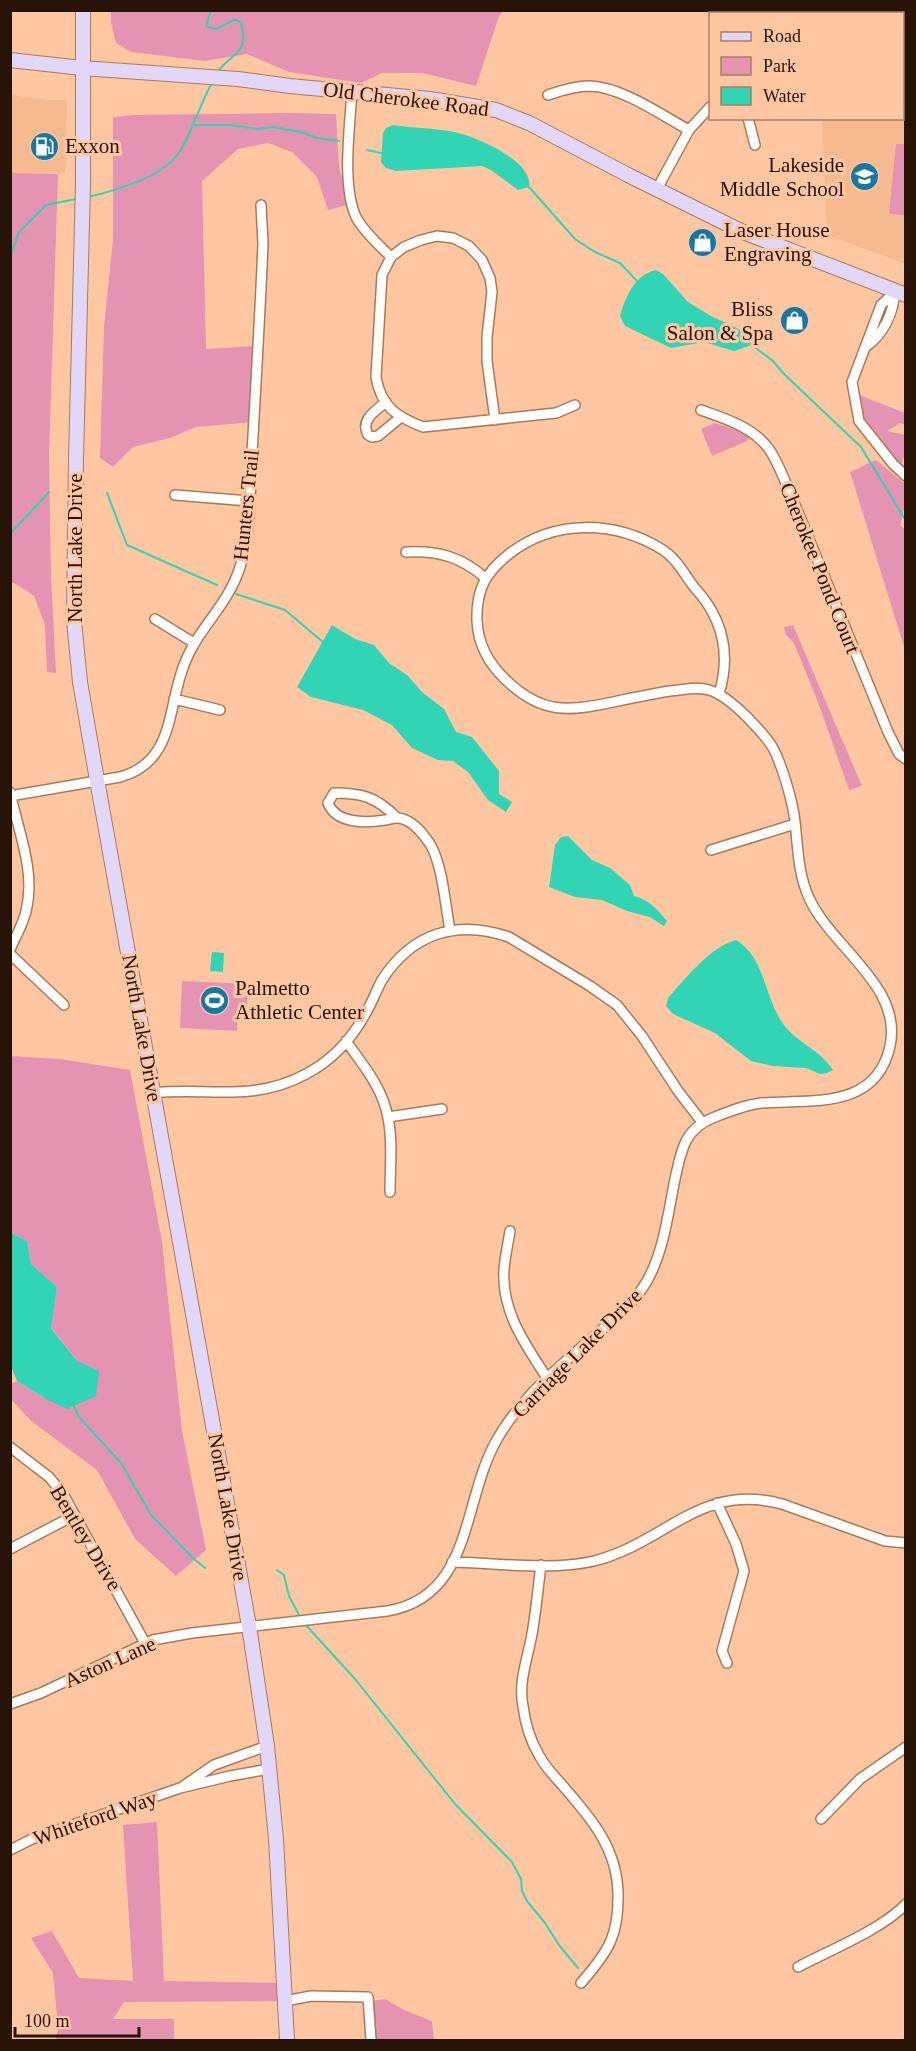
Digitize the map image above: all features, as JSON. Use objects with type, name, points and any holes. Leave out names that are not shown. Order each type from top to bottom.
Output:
[{"type":"main road","name":"North Lake Drive","points":[[83,10],[83,184],[74,621],[80,682],[249,1626],[267,1746],[276,1839],[287,2040]]},
{"type":"main road","name":"Old Cherokee Road","points":[[10,60],[82,68],[238,79],[454,102],[496,110],[529,123],[743,232],[900,294]]},
{"type":"street","points":[[548,95],[575,87],[605,88],[689,130]]},
{"type":"street","points":[[352,91],[348,172],[351,204],[358,220],[372,239],[391,257]]},
{"type":"street","points":[[657,189],[689,130],[709,109]]},
{"type":"street","points":[[749,120],[755,145]]},
{"type":"street","name":"Hunters Trail","points":[[11,794],[128,775],[142,767],[154,756],[163,743],[184,664],[194,643],[223,604],[236,581],[243,555],[249,501],[263,244],[261,205]]},
{"type":"street","points":[[495,420],[487,361],[492,292],[490,278],[482,260],[469,246],[453,238],[437,236],[404,247],[391,257],[382,275],[376,377],[378,391],[391,410],[423,427],[495,420],[556,413],[575,405]]},
{"type":"street","points":[[900,294],[881,305],[852,382],[859,421],[893,464],[906,476]]},
{"type":"street","points":[[386,402],[366,421],[365,427],[368,435],[378,436],[401,417]]},
{"type":"street","name":"Cherokee Pond Court","points":[[701,410],[737,423],[757,436],[770,450],[786,483],[888,732],[899,754],[906,759]]},
{"type":"street","points":[[175,495],[249,501]]},
{"type":"street","points":[[153,1093],[213,1094],[254,1091],[279,1086],[315,1069],[333,1055],[358,1026],[381,982],[403,954],[435,934],[460,929],[509,937],[590,986],[616,1005],[626,1014],[702,1122],[753,1104],[806,1103],[851,1094],[872,1080],[887,1056],[892,1032],[888,1006],[868,975],[828,928],[808,897],[800,868],[789,796],[773,749],[746,716],[719,694],[706,689],[694,688],[592,708],[570,710],[554,709],[531,700],[501,676],[481,644],[477,630],[476,610],[485,578],[492,568],[512,552],[535,537],[547,533],[562,529],[597,527],[637,536],[666,552],[675,560],[711,608],[719,628],[726,659],[719,694]]},
{"type":"street","points":[[406,552],[418,551],[451,556],[485,578]]},
{"type":"street","points":[[155,619],[194,643]]},
{"type":"street","points":[[174,699],[220,710]]},
{"type":"street","points":[[396,817],[382,804],[366,796],[334,793],[328,803],[332,812],[348,819],[385,820],[396,817],[405,819],[417,827],[431,846],[440,876],[450,930]]},
{"type":"street","points":[[11,794],[27,858],[30,882],[26,912],[10,952],[64,1005]]},
{"type":"street","points":[[711,850],[795,824]]},
{"type":"street","points":[[346,1041],[369,1072],[381,1095],[388,1117],[390,1192]]},
{"type":"street","points":[[388,1117],[442,1109]]},
{"type":"street","name":"Carriage Lake Drive","points":[[249,1626],[404,1608],[429,1595],[443,1580],[466,1530],[483,1467],[506,1424],[547,1378],[630,1305],[645,1286],[655,1265],[685,1143],[702,1122]]},
{"type":"street","points":[[510,1231],[504,1269],[506,1301],[521,1337],[547,1378]]},
{"type":"street","name":"Bentley Drive","points":[[10,1447],[49,1476],[63,1494],[145,1643]]},
{"type":"street","points":[[452,1562],[572,1565],[604,1558],[634,1545],[694,1512],[717,1503],[742,1498],[766,1500],[885,1541],[906,1543]]},
{"type":"street","points":[[717,1503],[736,1544],[744,1571],[722,1651],[727,1663]]},
{"type":"street","points":[[10,1549],[75,1515]]},
{"type":"street","points":[[541,1565],[533,1631],[522,1680],[522,1706],[531,1740],[540,1758],[587,1814],[604,1839],[618,1880],[617,1925],[606,1951],[581,1983]]},
{"type":"street","name":"Aston Lane","points":[[10,1704],[42,1694],[145,1643],[192,1633],[249,1626]]},
{"type":"street","name":"Whiteford Way","points":[[180,1788],[214,1765],[267,1746]]},
{"type":"street","points":[[821,1819],[860,1779],[906,1748]]},
{"type":"street","name":"Whiteford Way","points":[[10,1850],[32,1839],[180,1788],[230,1776],[269,1770]]},
{"type":"street","points":[[798,1966],[876,1926],[896,1914],[906,1904]]},
{"type":"street","points":[[285,2001],[311,1996],[368,1997],[371,2040]]},
{"type":"shaded area","name":"Lakeside Middle School","points":[[905,11],[905,264],[827,235],[822,120],[904,120],[904,12],[818,12]]},
{"type":"shaded area","points":[[11,95],[67,100],[65,173],[11,173]]},
{"type":"green space","points":[[111,10],[504,11],[499,16],[476,86],[422,73],[382,73],[361,83],[289,72],[247,54],[205,61],[131,52],[116,43],[111,23]]},
{"type":"green space","points":[[336,114],[339,168],[351,204],[328,210],[317,177],[292,152],[268,143],[238,149],[202,181],[206,349],[258,346],[254,422],[196,427],[170,438],[133,447],[113,467],[100,458],[104,327],[113,239],[113,117]]},
{"type":"green space","points":[[896,144],[905,144],[905,215],[889,214]]},
{"type":"green space","points":[[11,173],[58,174],[49,455],[51,575],[56,673],[47,672],[45,625],[34,596],[11,583]]},
{"type":"green space","points":[[854,393],[905,413],[905,425],[900,423],[887,431],[905,435],[905,453],[901,466],[875,440],[881,435],[872,440],[868,435]]},
{"type":"green space","points":[[715,423],[750,437],[747,441],[712,456],[701,429]]},
{"type":"green space","points":[[876,460],[905,484],[905,504],[900,526],[906,529],[905,650],[850,472]]},
{"type":"green space","points":[[793,625],[862,786],[849,790],[794,643],[786,635],[784,627]]},
{"type":"green space","name":"Palmetto Athletic Center","points":[[182,981],[248,984],[246,1016],[237,1015],[237,1031],[180,1028]]},
{"type":"green space","points":[[11,1056],[60,1059],[130,1070],[162,1242],[182,1431],[206,1550],[176,1576],[135,1539],[97,1470],[30,1420],[11,1399],[11,1384],[17,1381],[46,1399],[77,1361],[51,1327],[57,1287],[31,1264],[27,1241],[11,1233]]},
{"type":"green space","points":[[157,1822],[164,1981],[284,1983],[285,2001],[124,2002],[113,2019],[174,2019],[174,2040],[56,2040],[58,2027],[53,1973],[31,1938],[52,1931],[79,1978],[133,1981],[123,1825]]},
{"type":"green space","points":[[385,1999],[404,2010],[432,2021],[434,2040],[373,2040],[371,2001]]},
{"type":"water","points":[[393,125],[449,131],[485,143],[512,158],[522,167],[528,177],[529,187],[518,190],[482,166],[396,171],[386,168],[381,162],[383,133],[386,128]]},
{"type":"water","points":[[656,270],[663,274],[688,302],[743,331],[750,338],[752,345],[734,351],[704,342],[671,348],[625,326],[620,316],[628,295],[642,276]]},
{"type":"water","points":[[332,625],[355,639],[374,645],[389,663],[407,675],[422,692],[444,709],[456,732],[472,737],[499,771],[499,794],[512,802],[506,812],[488,800],[468,772],[453,761],[438,760],[412,748],[392,725],[363,710],[311,697],[297,687]]},
{"type":"water","points":[[568,836],[592,860],[610,868],[630,885],[634,896],[648,902],[656,909],[667,921],[664,926],[650,917],[627,911],[602,900],[575,897],[549,887],[555,845],[561,837]]},
{"type":"water","points":[[736,940],[745,947],[758,966],[775,1009],[785,1027],[827,1062],[833,1070],[820,1074],[806,1068],[773,1066],[751,1061],[715,1033],[673,1014],[666,1006],[668,998],[699,964],[717,949]]},
{"type":"water","points":[[212,952],[224,953],[223,972],[210,971]]},
{"type":"water","points":[[11,1233],[27,1241],[31,1264],[57,1287],[51,1328],[77,1361],[99,1371],[96,1396],[67,1409],[17,1381],[11,1366]]},
{"type":"waterway","points":[[211,10],[206,26],[218,28],[235,20],[241,22],[243,33],[241,48],[217,73]]},
{"type":"waterway","points":[[88,197],[137,182],[161,170],[171,162],[183,146],[212,83]]},
{"type":"waterway","points":[[192,125],[230,125],[258,129],[273,127],[339,141]]},
{"type":"waterway","points":[[367,150],[381,153]]},
{"type":"waterway","points":[[529,187],[575,239],[595,252],[620,263],[637,281]]},
{"type":"waterway","points":[[10,257],[19,232],[46,205],[76,199]]},
{"type":"waterway","points":[[752,345],[773,361],[861,447],[906,521]]},
{"type":"waterway","points":[[10,534],[49,492]]},
{"type":"waterway","points":[[107,493],[127,545],[217,585]]},
{"type":"waterway","points":[[236,594],[285,610],[323,642]]},
{"type":"waterway","points":[[72,1403],[79,1417],[121,1463],[151,1515],[205,1568]]},
{"type":"waterway","points":[[277,1570],[284,1575],[289,1596],[301,1619]]},
{"type":"waterway","points":[[304,1623],[355,1679],[455,1804],[512,1862],[521,1879],[522,1891],[527,1901],[578,1968]]},
{"type":"place","name":"Exxon","points":[[44,146]]},
{"type":"place","name":"Lakeside Middle School","points":[[865,177]]},
{"type":"place","name":"Laser House Engraving","points":[[703,242]]},
{"type":"place","name":"Bliss Salon & Spa","points":[[794,321]]},
{"type":"place","name":"Palmetto Athletic Center","points":[[214,1000]]}]
